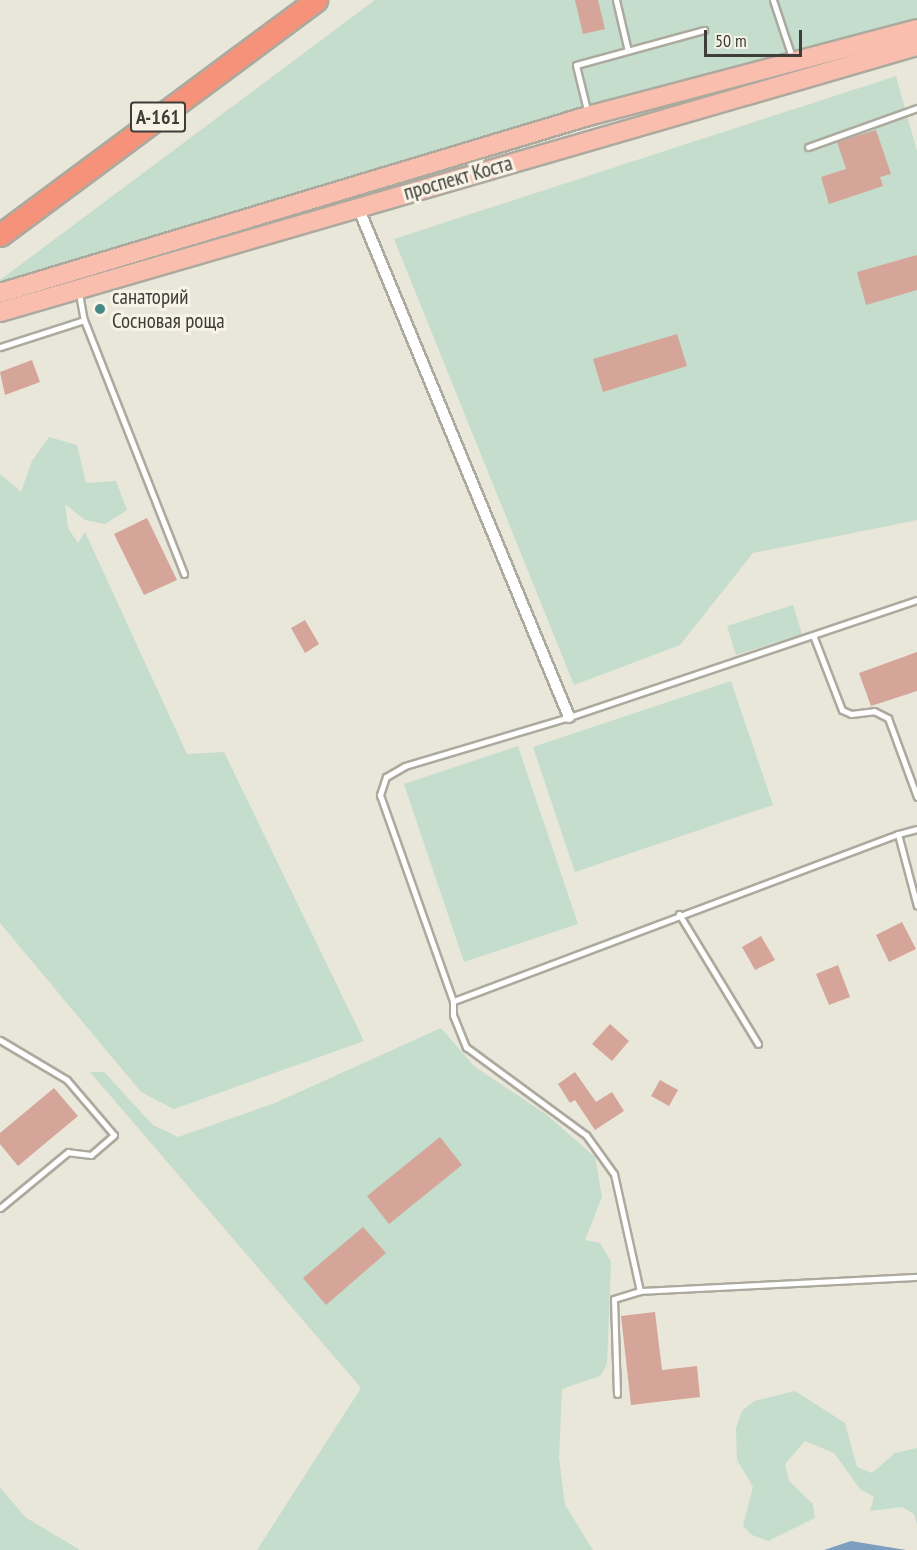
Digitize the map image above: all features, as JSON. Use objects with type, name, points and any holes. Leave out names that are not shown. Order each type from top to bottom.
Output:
[{"type":"highway","name":"А-161","points":[[0,235],[316,0]]},
{"type":"main road","name":"проспект Коста","points":[[0,293],[588,116],[917,29]]},
{"type":"main road","name":"проспект Коста","points":[[0,312],[79,291],[358,207],[917,45]]},
{"type":"main road","points":[[72,270],[79,291]]},
{"type":"street","points":[[358,207],[569,717]]},
{"type":"lane","points":[[616,0],[628,51]]},
{"type":"lane","points":[[773,0],[793,62]]},
{"type":"lane","points":[[588,116],[576,65],[704,30]]},
{"type":"lane","points":[[808,147],[917,108]]},
{"type":"lane","points":[[79,291],[84,320],[184,574]]},
{"type":"lane","points":[[0,347],[84,320]]},
{"type":"lane","points":[[640,1291],[614,1174],[586,1135],[466,1047],[453,1015],[453,1001],[380,795],[386,777],[405,766],[569,717],[917,600]]},
{"type":"lane","points":[[813,635],[842,710],[851,714],[884,713],[914,775],[917,797]]},
{"type":"lane","points":[[453,1001],[678,914],[917,829]]},
{"type":"lane","points":[[898,834],[917,906]]},
{"type":"lane","points":[[678,914],[758,1044]]},
{"type":"lane","points":[[0,1040],[67,1080],[114,1135],[91,1155],[68,1152],[0,1208]]},
{"type":"lane","points":[[617,1394],[614,1299],[640,1291],[917,1277]]},
{"type":"green space","points":[[375,0],[917,0],[917,19],[379,171],[0,291],[0,280]]},
{"type":"green space","points":[[896,76],[917,151],[917,520],[753,553],[680,645],[574,685],[394,239]]},
{"type":"green space","points":[[49,437],[77,445],[86,483],[116,481],[127,510],[105,524],[85,520],[65,504],[68,528],[78,543],[85,532],[187,754],[224,752],[364,1041],[174,1109],[141,1092],[0,923],[0,474],[21,492],[32,461]]},
{"type":"green space","points":[[793,605],[802,634],[736,655],[727,626]]},
{"type":"green space","points":[[731,681],[773,805],[575,872],[533,747]]},
{"type":"green space","points":[[518,746],[578,924],[464,962],[404,784]]},
{"type":"green space","points":[[441,1028],[474,1066],[547,1115],[595,1157],[602,1197],[585,1240],[600,1243],[611,1262],[607,1364],[600,1376],[562,1389],[559,1458],[565,1505],[593,1550],[257,1550],[361,1388],[90,1072],[104,1072],[153,1125],[178,1137],[275,1103]]},
{"type":"green space","points":[[795,1391],[845,1423],[857,1467],[872,1473],[895,1453],[917,1448],[917,1525],[914,1514],[902,1507],[870,1511],[874,1497],[860,1489],[834,1453],[805,1441],[785,1464],[789,1481],[813,1504],[815,1518],[768,1541],[752,1535],[743,1526],[753,1487],[737,1460],[736,1428],[742,1411],[754,1401]]},
{"type":"green space","points":[[0,1487],[25,1517],[80,1550],[0,1550]]},
{"type":"water","points":[[851,1541],[906,1550],[824,1550]]},
{"type":"building","points":[[575,0],[598,0],[605,29],[583,34]]},
{"type":"building","points":[[876,130],[891,174],[880,177],[883,186],[829,204],[821,177],[846,169],[837,142]]},
{"type":"building","points":[[917,255],[917,290],[866,305],[857,272]]},
{"type":"building","points":[[677,334],[687,366],[603,392],[593,359]]},
{"type":"building","points":[[32,360],[40,382],[5,395],[0,372]]},
{"type":"building","points":[[147,518],[177,580],[144,595],[114,534]]},
{"type":"building","points":[[305,620],[319,644],[305,653],[291,628]]},
{"type":"building","points":[[917,652],[917,691],[871,706],[859,673]]},
{"type":"building","points":[[902,922],[916,949],[889,962],[876,935]]},
{"type":"building","points":[[761,936],[775,960],[755,970],[742,947]]},
{"type":"building","points":[[838,965],[850,997],[829,1005],[816,974]]},
{"type":"building","points":[[610,1024],[629,1041],[612,1061],[592,1044]]},
{"type":"building","points":[[575,1072],[596,1102],[612,1092],[624,1111],[595,1130],[575,1100],[570,1103],[558,1084]]},
{"type":"building","points":[[660,1080],[678,1090],[669,1106],[651,1096]]},
{"type":"building","points":[[54,1088],[78,1116],[18,1166],[0,1144],[0,1133]]},
{"type":"building","points":[[440,1137],[462,1165],[389,1224],[367,1196]]},
{"type":"building","points":[[363,1227],[386,1253],[326,1305],[303,1278]]},
{"type":"building","points":[[655,1312],[662,1370],[697,1366],[700,1397],[631,1405],[621,1316]]},
{"type":"place","name":"санаторий Сосновая роща","points":[[100,309]]}]
